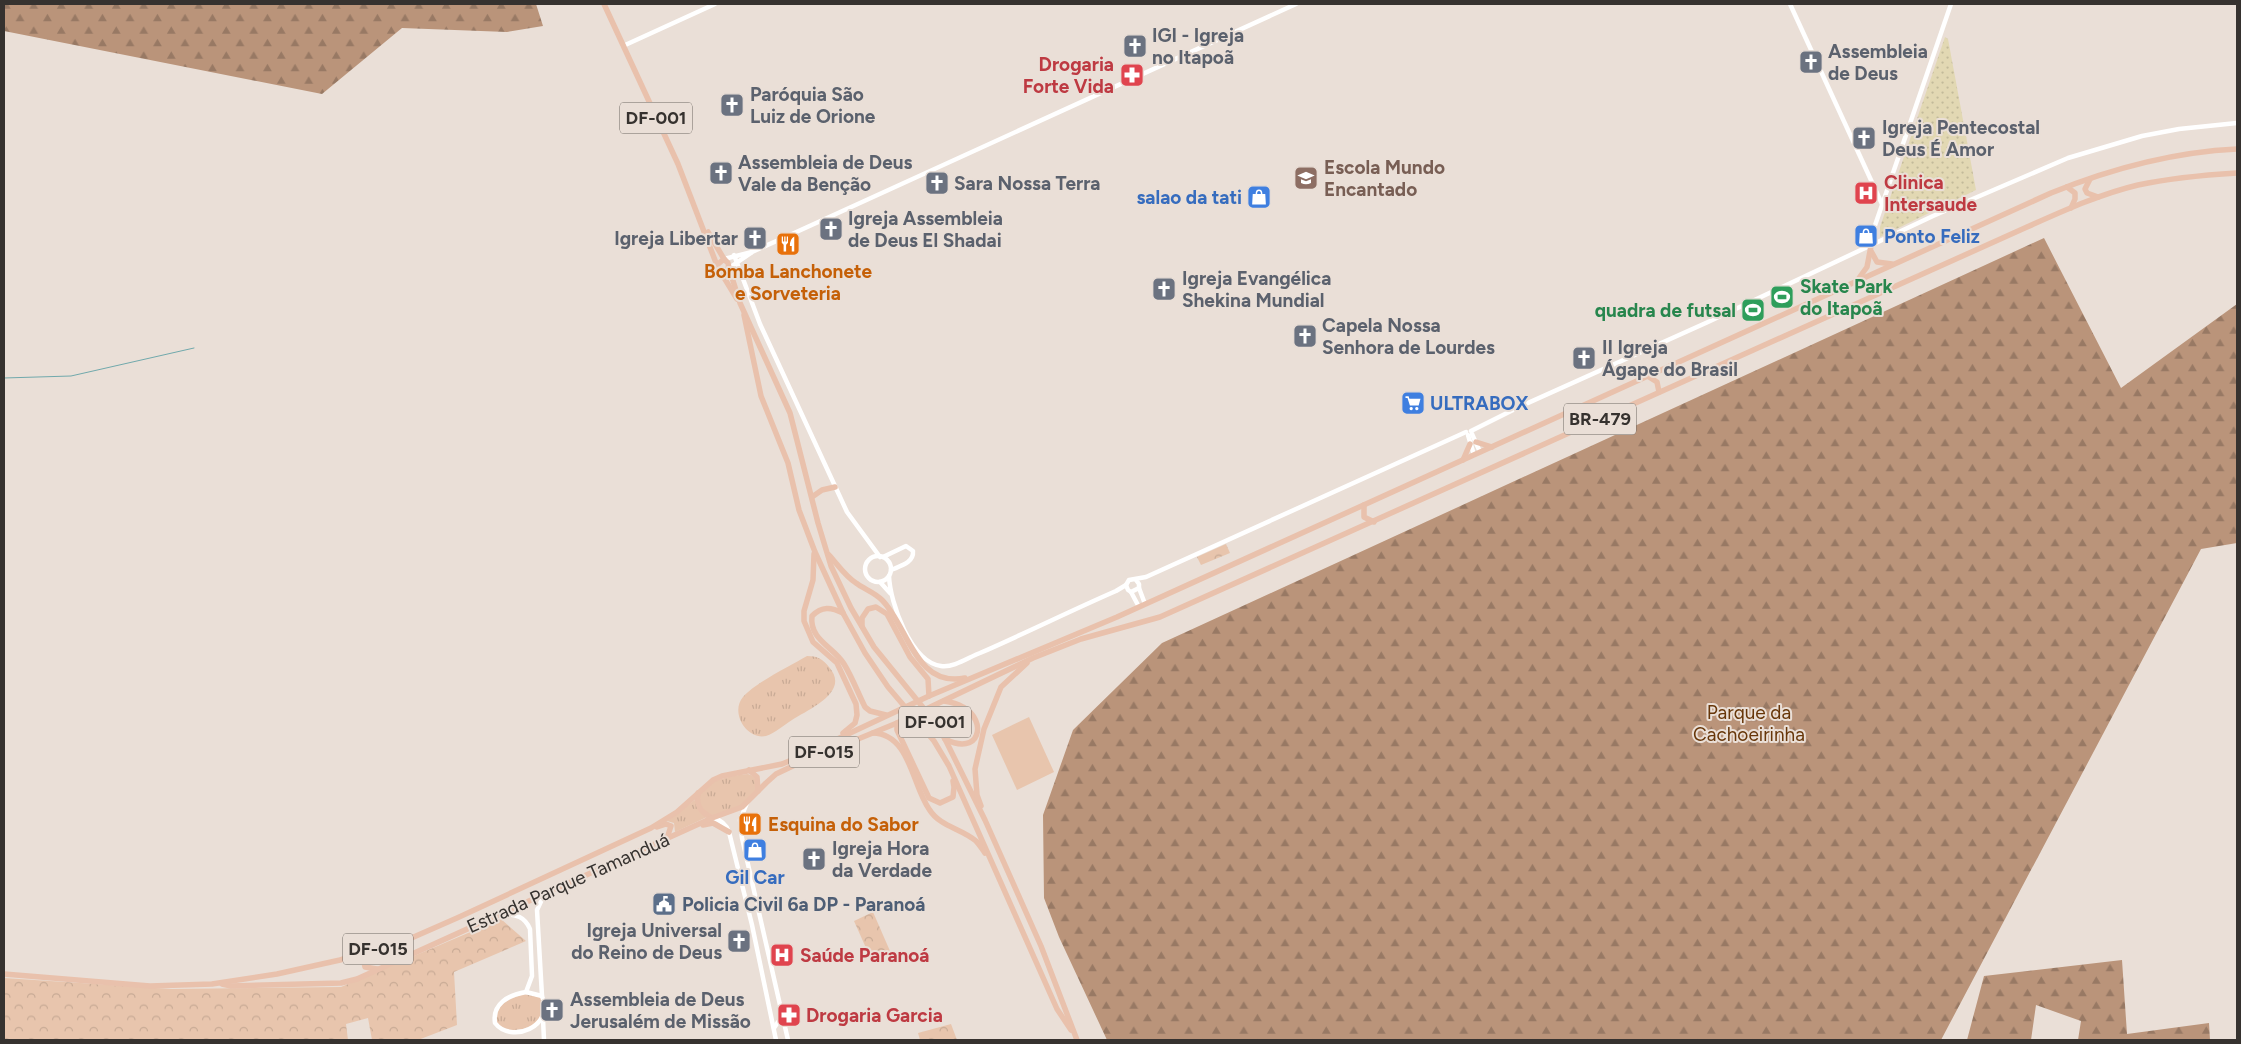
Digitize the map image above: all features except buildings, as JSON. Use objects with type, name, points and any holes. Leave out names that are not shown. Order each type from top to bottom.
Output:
[{"type":"main road","name":"DF-001","points":[[604,4],[678,164],[700,217],[718,268],[744,310],[790,413],[827,552],[851,608],[884,661],[934,721],[945,739],[985,820],[1041,946],[1077,1039]]},
{"type":"main road","name":"BR-479","points":[[980,676],[1142,606],[2067,187],[2090,178],[2153,160],[2192,153],[2237,149]]},
{"type":"main road","name":"BR-479","points":[[944,701],[1033,658],[1081,639],[1160,617],[2071,208],[2138,185],[2196,176],[2237,173]]},
{"type":"main road","points":[[2090,178],[2086,189],[2087,193],[2099,198]]},
{"type":"main road","points":[[2067,187],[2075,193],[2075,199],[2071,208]]},
{"type":"main road","name":"DF-001","points":[[700,217],[728,263],[740,303]]},
{"type":"main road","points":[[1871,248],[1877,262],[1894,264]]},
{"type":"main road","points":[[1856,281],[1866,270],[1871,248]]},
{"type":"main road","points":[[718,268],[724,259]]},
{"type":"main road","points":[[718,268],[729,268]]},
{"type":"main road","points":[[744,310],[744,322],[761,396],[786,458],[799,510],[814,552],[843,613]]},
{"type":"main road","points":[[1649,377],[1657,382],[1659,392]]},
{"type":"main road","points":[[1464,460],[1473,443],[1492,447]]},
{"type":"main road","points":[[812,497],[822,490],[835,487]]},
{"type":"main road","points":[[1364,505],[1364,517],[1374,522]]},
{"type":"main road","points":[[814,552],[813,580],[804,611],[804,621],[813,642],[837,662],[857,710],[855,723],[826,744]]},
{"type":"main road","points":[[827,552],[847,577],[883,600],[911,648],[926,667],[944,678],[957,680],[980,676]]},
{"type":"main road","points":[[843,613],[827,607],[817,611],[812,616],[813,630],[818,638],[841,659],[865,707],[870,711],[888,715]]},
{"type":"main road","points":[[862,627],[862,618],[868,609],[876,607],[887,614],[910,657],[928,679],[927,697]]},
{"type":"main road","name":"DF-001","points":[[843,613],[865,654],[888,687],[934,741],[949,766],[1057,1009],[1077,1039]]},
{"type":"main road","points":[[985,820],[975,780],[978,753],[984,729],[1001,687],[1033,658]]},
{"type":"main road","name":"Estrada Parque Tamanduá","points":[[4,974],[150,986],[220,983],[314,967],[371,952],[400,943],[457,918],[651,828],[677,812],[698,793],[722,776],[782,764],[942,690],[980,676]]},
{"type":"main road","points":[[944,701],[962,706],[968,710],[976,721],[978,732],[974,740],[966,745],[955,745],[945,739]]},
{"type":"main road","name":"Estrada Parque Tamanduá","points":[[220,983],[231,986],[341,982],[357,979],[712,818],[731,812],[748,803],[776,774],[944,701]]},
{"type":"main road","points":[[898,722],[897,730],[929,798],[934,802],[946,802],[953,797],[954,787],[949,766]]},
{"type":"main road","points":[[870,733],[882,733],[890,736],[897,743],[909,764],[928,808],[939,820],[976,841],[991,860]]},
{"type":"main road","points":[[748,770],[757,777],[758,791]]},
{"type":"main road","points":[[698,793],[700,810],[712,818]]},
{"type":"main road","points":[[668,838],[705,824],[717,824],[729,832]]},
{"type":"main road","points":[[651,828],[669,825],[671,828],[668,838]]},
{"type":"main road","points":[[371,952],[365,957],[365,967],[378,969]]},
{"type":"street","points":[[622,46],[715,4]]},
{"type":"street","points":[[724,259],[752,252],[1296,4]]},
{"type":"street","points":[[1790,4],[1882,204]]},
{"type":"street","points":[[1871,248],[1871,237],[1951,4]]},
{"type":"street","points":[[734,256],[760,324],[835,487],[853,522],[890,564],[890,593],[902,624],[918,653],[933,664],[943,667],[953,665],[1116,592],[1128,589],[1146,578],[1448,439],[1469,433],[1486,422],[1871,248],[1933,216],[2068,158],[2142,136],[2179,129],[2237,123]]},
{"type":"street","points":[[729,268],[752,252]]},
{"type":"street","points":[[1469,433],[1477,453]]},
{"type":"street","points":[[872,545],[872,558],[866,566],[866,570],[870,579],[880,582],[890,593]]},
{"type":"street","points":[[872,558],[882,557],[906,546],[913,551],[914,556],[910,561],[891,570]]},
{"type":"street","points":[[880,582],[889,576]]},
{"type":"street","points":[[1138,584],[1129,580],[1128,589],[1142,606]]},
{"type":"street","points":[[1138,584],[1142,606]]},
{"type":"street","points":[[748,803],[740,820],[742,838],[788,1038]]},
{"type":"street","points":[[712,818],[719,820],[727,826],[729,832],[776,1040]]},
{"type":"street","points":[[739,870],[744,865],[749,868]]},
{"type":"street","points":[[544,1040],[543,1019],[545,1009],[542,996],[537,910],[542,897],[546,893]]},
{"type":"street","points":[[500,914],[520,916],[528,923],[530,929],[532,976],[526,992]]},
{"type":"street","points":[[542,996],[526,992],[507,998],[496,1010],[495,1023],[498,1028],[509,1033],[528,1030],[543,1019]]},
{"type":"street","points":[[770,1010],[776,1014],[781,1008]]},
{"type":"street","points":[[774,1028],[778,1022],[784,1025]]},
{"type":"street","points":[[509,1033],[510,1040]]},
{"type":"green space","points":[[4,4],[536,4],[543,26],[507,32],[402,28],[322,94],[4,31]]},
{"type":"green space","name":"Parque da Cachoeirinha","points":[[2044,238],[2121,388],[2237,304],[2237,543],[2201,549],[1941,1040],[1107,1040],[1059,937],[1044,898],[1043,815],[1073,730],[1162,643]]},
{"type":"green space","points":[[1226,544],[1230,553],[1201,565],[1197,557]]},
{"type":"green space","points":[[807,656],[820,659],[829,667],[834,676],[835,684],[831,692],[817,705],[773,733],[766,736],[752,734],[742,724],[739,717],[739,703],[743,697],[764,681]]},
{"type":"green space","points":[[1029,717],[1054,772],[1017,790],[992,735]]},
{"type":"green space","points":[[748,774],[755,778],[757,786],[756,792],[747,802],[713,816],[701,809],[699,797],[701,791],[706,786],[720,780]]},
{"type":"green space","points":[[696,799],[707,817],[675,832],[674,823],[667,821]]},
{"type":"green space","points":[[873,912],[890,951],[870,957],[854,921]]},
{"type":"green space","points":[[501,919],[526,941],[454,972],[457,1025],[418,1040],[372,1040],[368,1018],[346,1024],[348,1040],[4,1040],[4,978],[171,989],[341,987]]},
{"type":"green space","points":[[2122,960],[2127,1034],[2209,1023],[2210,1040],[2078,1040],[2081,1021],[2036,1005],[2031,1040],[1967,1040],[1984,976]]},
{"type":"green space","points":[[525,994],[540,997],[543,1003],[543,1016],[534,1024],[525,1028],[503,1030],[496,1022],[496,1016],[501,1006],[509,1000]]},
{"type":"green space","points":[[951,1024],[957,1040],[920,1040],[918,1033]]},
{"type":"sand","points":[[1945,37],[1948,39],[1976,190],[1880,237],[1880,227]]},
{"type":"waterway","points":[[4,378],[71,376],[194,348]]},
{"type":"place","name":"IGI - Igreja no Itapoã","points":[[1135,46]]},
{"type":"place","name":"Assembleia de Deus","points":[[1811,62]]},
{"type":"place","name":"Drogaria Forte Vida","points":[[1132,75]]},
{"type":"place","name":"Paróquia São Luiz de Orione","points":[[732,105]]},
{"type":"place","name":"Igreja Pentecostal Deus É Amor","points":[[1864,138]]},
{"type":"place","name":"Assembleia de Deus Vale da Benção","points":[[721,173]]},
{"type":"place","name":"Escola Mundo Encantado","points":[[1306,178]]},
{"type":"place","name":"Sara Nossa Terra","points":[[937,183]]},
{"type":"place","name":"Clinica Intersaude","points":[[1866,193]]},
{"type":"place","name":"salao da tati","points":[[1259,197]]},
{"type":"place","name":"Igreja Assembleia de Deus El Shadai","points":[[831,229]]},
{"type":"place","name":"Ponto Feliz","points":[[1866,236]]},
{"type":"place","name":"Igreja Libertar","points":[[755,238]]},
{"type":"place","name":"Bomba Lanchonete e Sorveteria","points":[[788,244]]},
{"type":"place","name":"Igreja Evangélica Shekina Mundial","points":[[1164,289]]},
{"type":"place","name":"Skate Park do Itapoã","points":[[1782,297]]},
{"type":"place","name":"quadra de futsal","points":[[1753,310]]},
{"type":"place","name":"Capela Nossa Senhora de Lourdes","points":[[1305,336]]},
{"type":"place","name":"II Igreja Ágape do Brasil","points":[[1584,358]]},
{"type":"place","name":"ULTRABOX","points":[[1413,403]]},
{"type":"place","name":"Esquina do Sabor","points":[[750,824]]},
{"type":"place","name":"Gil Car","points":[[755,850]]},
{"type":"place","name":"Igreja Hora da Verdade","points":[[814,859]]},
{"type":"place","name":"Policia Civil 6a DP - Paranoá","points":[[664,904]]},
{"type":"place","name":"Igreja Universal do Reino de Deus","points":[[739,941]]},
{"type":"place","name":"Saúde Paranoá","points":[[782,955]]},
{"type":"place","name":"Assembleia de Deus Jerusalém de Missão","points":[[552,1010]]},
{"type":"place","name":"Drogaria Garcia","points":[[789,1015]]}]
